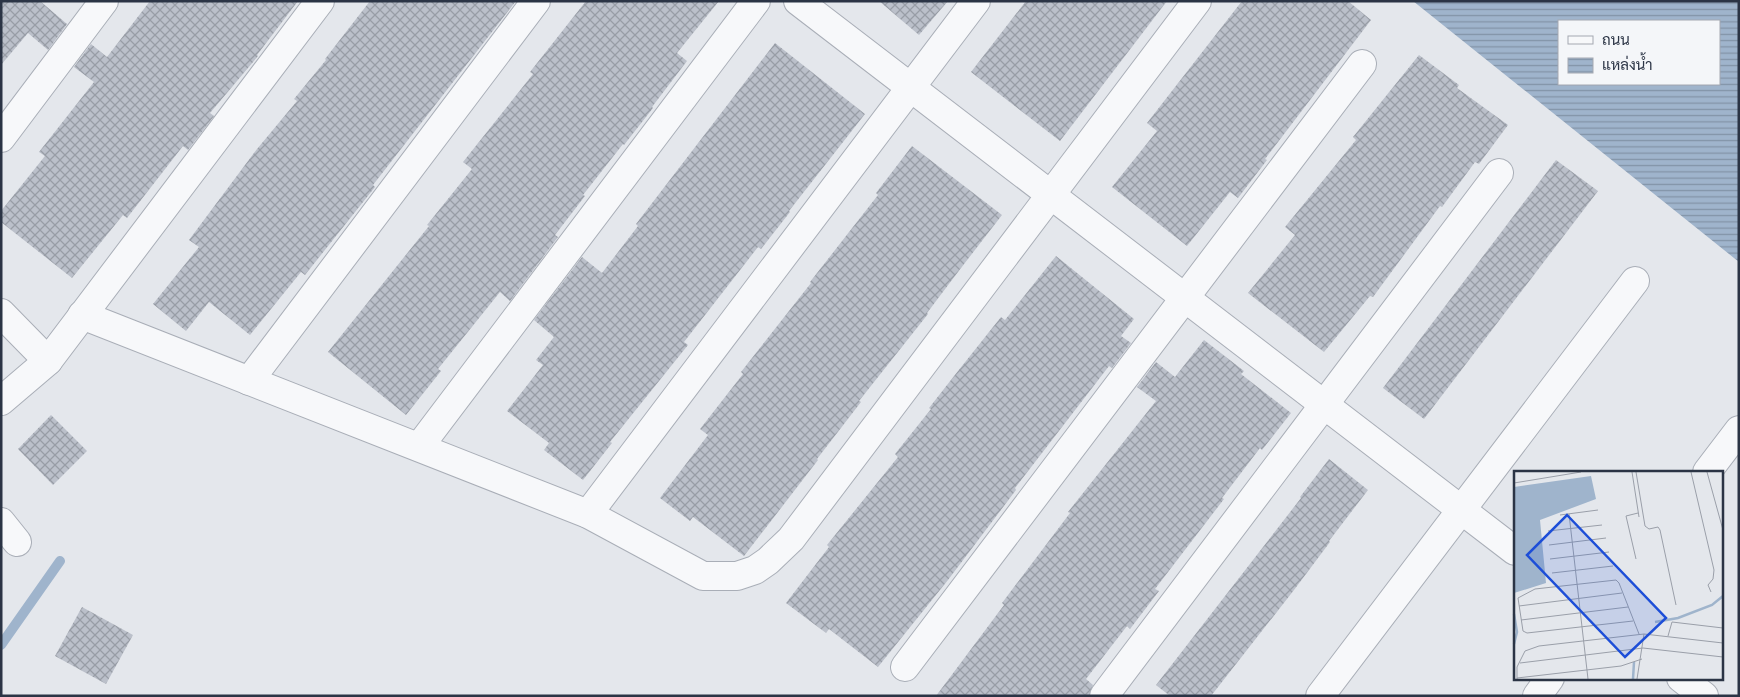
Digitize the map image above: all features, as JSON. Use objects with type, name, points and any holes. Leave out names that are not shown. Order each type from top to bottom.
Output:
[{"type":"street","points":[[1,138],[104,1]]},
{"type":"street","points":[[1,401],[48,360],[320,1]]},
{"type":"street","points":[[249,381],[536,1]]},
{"type":"street","points":[[418,447],[756,1]]},
{"type":"street","points":[[798,1],[1514,550]]},
{"type":"street","points":[[588,514],[976,1]]},
{"type":"street","points":[[82,315],[588,514],[704,576],[737,576],[755,570],[768,561],[791,539],[1197,1]]},
{"type":"street","points":[[905,668],[1362,64]]},
{"type":"street","points":[[1104,696],[1499,173]]},
{"type":"street","points":[[1320,696],[1635,281]]},
{"type":"street","points":[[1,313],[48,360]]},
{"type":"street","points":[[1708,471],[1739,430]]},
{"type":"street","points":[[1537,696],[1549,680]]},
{"type":"street","points":[[1684,680],[1704,696]]},
{"type":"water","points":[[1413,1],[1739,1],[1739,262]]},
{"type":"building","points":[[1,1],[40,1],[67,24],[48,50],[28,33],[1,65]]},
{"type":"building","points":[[150,1],[298,1],[258,56],[210,113],[214,116],[188,150],[183,146],[127,218],[123,215],[72,278],[1,222],[1,211],[45,156],[39,152],[94,82],[74,67],[91,44],[107,57]]},
{"type":"building","points":[[370,1],[516,1],[373,185],[375,187],[305,275],[301,272],[250,335],[209,302],[186,331],[153,304],[199,247],[189,240],[257,149],[297,101],[294,99]]},
{"type":"building","points":[[586,1],[719,1],[677,53],[687,61],[653,108],[583,195],[585,196],[555,235],[558,237],[510,301],[500,292],[438,369],[441,371],[406,415],[328,352],[472,169],[463,162],[533,74],[530,72]]},
{"type":"building","points":[[879,1],[948,1],[919,35]]},
{"type":"building","points":[[1026,1],[1167,1],[1060,141],[971,72]]},
{"type":"building","points":[[1242,1],[1348,1],[1371,20],[1265,159],[1267,160],[1238,198],[1230,192],[1187,246],[1112,187],[1157,131],[1147,123]]},
{"type":"building","points":[[775,43],[865,114],[761,249],[758,247],[684,342],[688,345],[610,442],[612,443],[583,480],[544,450],[549,443],[507,411],[543,365],[536,360],[554,337],[534,320],[582,257],[602,273],[638,226],[636,224]]},
{"type":"building","points":[[1419,55],[1459,85],[1457,88],[1508,125],[1479,164],[1475,162],[1442,207],[1440,206],[1373,297],[1370,296],[1324,352],[1248,293],[1295,235],[1285,227],[1356,140],[1353,137]]},
{"type":"building","points":[[912,146],[1002,215],[928,314],[859,401],[861,402],[744,556],[693,517],[690,521],[660,498],[708,435],[700,429],[743,374],[741,372],[878,195],[876,193]]},
{"type":"building","points":[[1556,160],[1598,191],[1424,419],[1383,388]]},
{"type":"building","points":[[1056,256],[1134,319],[1121,336],[1131,343],[1112,368],[1109,366],[1015,488],[1016,490],[948,580],[878,667],[829,629],[826,633],[786,603],[829,547],[827,545],[898,457],[895,454],[931,409],[929,408],[1001,317],[1005,320]]},
{"type":"building","points":[[1204,340],[1244,371],[1241,374],[1291,413],[1262,450],[1260,448],[1222,498],[1224,499],[1155,589],[1159,591],[1130,629],[1127,626],[1086,679],[1093,685],[1089,696],[936,696],[1004,605],[1002,603],[1070,513],[1068,512],[1156,401],[1137,387],[1156,362],[1175,377]]},
{"type":"building","points":[[51,415],[87,451],[53,485],[18,449]]},
{"type":"building","points":[[1329,459],[1368,490],[1294,590],[1211,696],[1170,696],[1156,685]]},
{"type":"building","points":[[82,607],[133,635],[106,684],[55,656]]},
{"type":"waterway","points":[[1,645],[60,561]]}]
